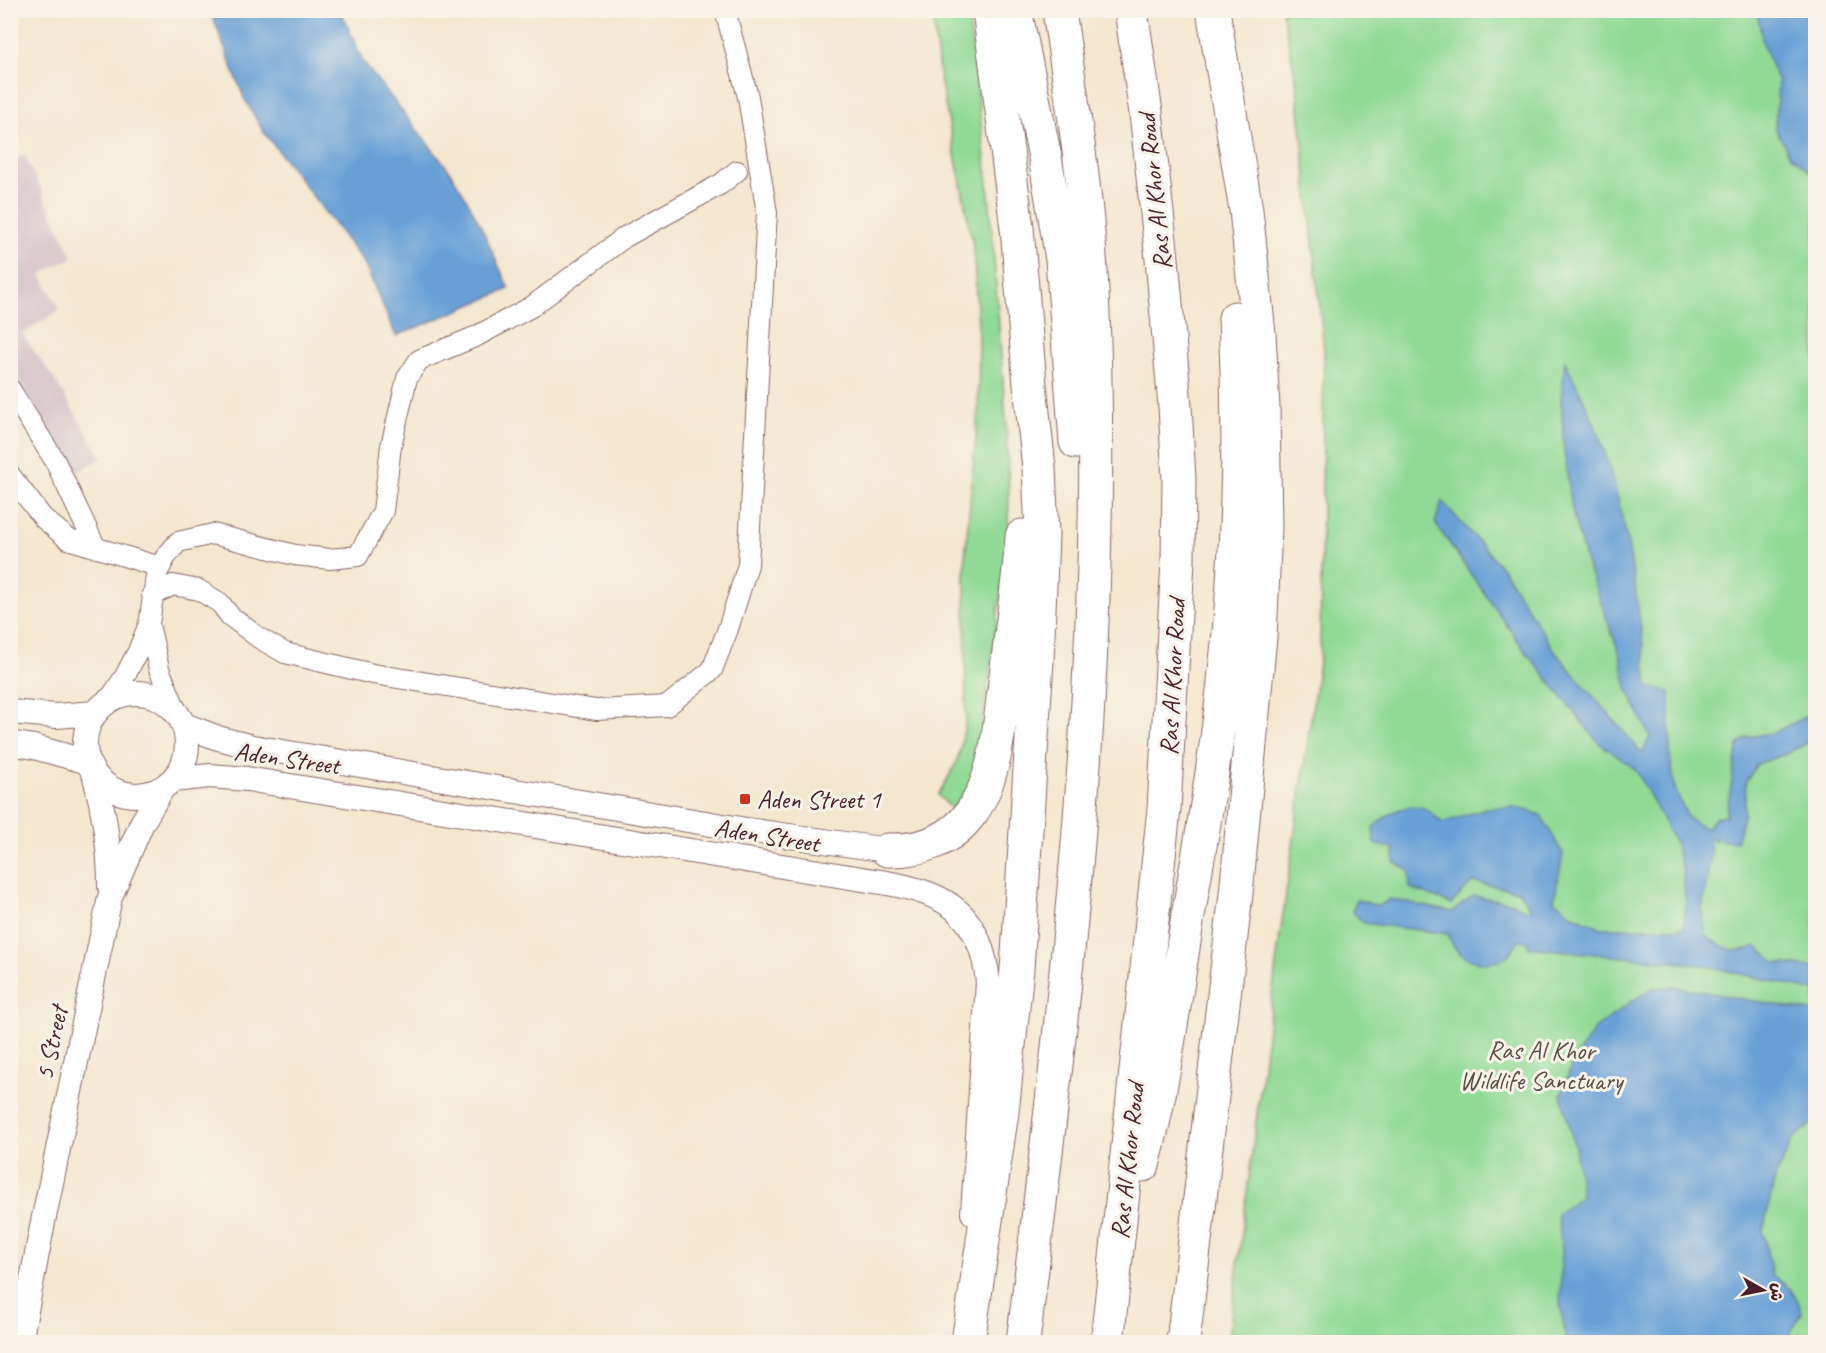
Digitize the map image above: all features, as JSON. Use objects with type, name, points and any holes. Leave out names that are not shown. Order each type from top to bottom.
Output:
[{"type":"highway","points":[[968,1342],[1002,1112],[1017,969],[1035,696],[1042,534],[1039,468],[1017,228],[989,10]]},
{"type":"highway","points":[[1015,10],[1055,208],[1062,259],[1080,487],[1095,562]]},
{"type":"highway","points":[[1023,1342],[1076,869],[1095,562],[1096,481],[1092,288],[1079,154],[1059,10]]},
{"type":"highway","name":"Ras Al Khor Road","points":[[1107,1342],[1164,809],[1178,561],[1179,480],[1162,259],[1148,124],[1131,10]]},
{"type":"highway","points":[[1183,1342],[1236,894],[1260,637],[1265,527],[1259,334],[1246,210],[1214,10]]},
{"type":"highway","points":[[1120,1221],[1140,1175],[1156,1109],[1212,768],[1233,598],[1237,509],[1237,363],[1224,154],[1224,80]]},
{"type":"highway","points":[[887,850],[917,848],[951,833],[971,813],[988,780],[1000,717],[1020,557],[1030,385]]},
{"type":"street","points":[[152,595],[173,585],[199,590],[220,603],[230,616],[259,638],[285,653],[373,674],[596,710],[667,706],[712,670],[728,629],[748,565],[767,213],[748,97],[725,10]]},
{"type":"street","points":[[149,624],[159,669],[181,718],[188,744],[184,764],[167,784],[148,794],[133,795],[118,792],[105,784],[91,767],[85,745],[87,728],[125,676],[138,651],[149,624],[152,595],[160,567],[178,542],[213,534],[295,555],[330,559],[358,556],[383,511],[391,446],[404,389],[407,378],[419,360],[477,336],[531,307],[625,237],[721,184],[737,171]]},
{"type":"street","points":[[10,389],[55,461],[96,548]]},
{"type":"street","points":[[10,475],[43,518],[68,539],[160,567]]},
{"type":"street","points":[[10,712],[56,716],[102,706],[126,693],[145,693],[163,699],[181,718]]},
{"type":"street","name":"Aden Street","points":[[181,718],[218,738],[253,747],[747,830],[887,850]]},
{"type":"street","points":[[10,743],[34,747],[91,767]]},
{"type":"street","name":"5 Street","points":[[20,1342],[110,897],[110,855],[104,813],[91,767]]},
{"type":"street","name":"Aden Street","points":[[167,784],[210,776],[247,779],[887,883],[930,893],[944,901],[956,910],[974,933],[986,961],[988,982],[972,1232],[971,1262],[975,1296]]},
{"type":"street","name":"5 Street","points":[[110,897],[142,823],[167,784]]},
{"type":"shaded area","points":[[24,154],[73,257],[41,274],[60,310],[22,334],[55,380],[102,458],[77,473],[11,370],[11,162]]},
{"type":"green space","points":[[932,11],[968,11],[989,193],[1006,421],[1009,494],[1008,530],[1000,599],[977,761],[968,787],[952,809],[938,795],[955,766],[966,719],[965,558],[978,413],[979,339],[973,244],[940,79]]},
{"type":"green space","name":"Ras Al Khor Wildlife Sanctuary","points":[[1282,11],[1815,11],[1815,1342],[1228,1342],[1276,964],[1320,655],[1324,349],[1296,79]]},
{"type":"water","points":[[235,11],[341,11],[363,62],[449,170],[465,196],[509,289],[396,336],[364,263],[263,131],[244,98],[213,18]]},
{"type":"water","points":[[1757,11],[1805,11],[1815,43],[1815,176],[1789,154],[1775,127],[1778,82],[1763,44]]},
{"type":"water","points":[[1565,361],[1595,426],[1609,466],[1625,528],[1636,591],[1648,687],[1670,692],[1670,755],[1675,789],[1688,818],[1705,829],[1717,817],[1726,815],[1738,745],[1748,737],[1773,733],[1815,712],[1815,739],[1786,754],[1757,764],[1746,782],[1744,814],[1736,842],[1709,839],[1711,853],[1702,910],[1706,936],[1724,947],[1742,950],[1756,946],[1776,963],[1815,967],[1815,991],[1702,965],[1528,947],[1528,941],[1519,940],[1510,953],[1501,960],[1479,962],[1459,952],[1448,934],[1364,923],[1352,911],[1357,900],[1379,906],[1390,899],[1452,912],[1473,896],[1510,902],[1525,910],[1531,909],[1519,891],[1473,882],[1451,904],[1410,888],[1409,870],[1394,862],[1394,849],[1375,844],[1373,828],[1384,818],[1406,807],[1414,806],[1428,810],[1443,823],[1486,808],[1516,807],[1541,815],[1563,854],[1554,900],[1573,915],[1602,928],[1683,928],[1686,907],[1683,871],[1675,843],[1636,770],[1598,742],[1525,651],[1435,523],[1442,501],[1503,569],[1555,652],[1642,753],[1650,737],[1627,688],[1620,655],[1586,562],[1573,515],[1564,451],[1561,399]]},
{"type":"water","points":[[1677,987],[1815,1012],[1815,1121],[1793,1139],[1775,1178],[1763,1231],[1772,1275],[1792,1290],[1802,1313],[1788,1337],[1794,1342],[1566,1342],[1560,1302],[1562,1249],[1557,1214],[1581,1196],[1575,1147],[1561,1095],[1573,1061],[1596,1028],[1653,988]]},
{"type":"place","name":"Aden Street 1","points":[[745,799]]}]
